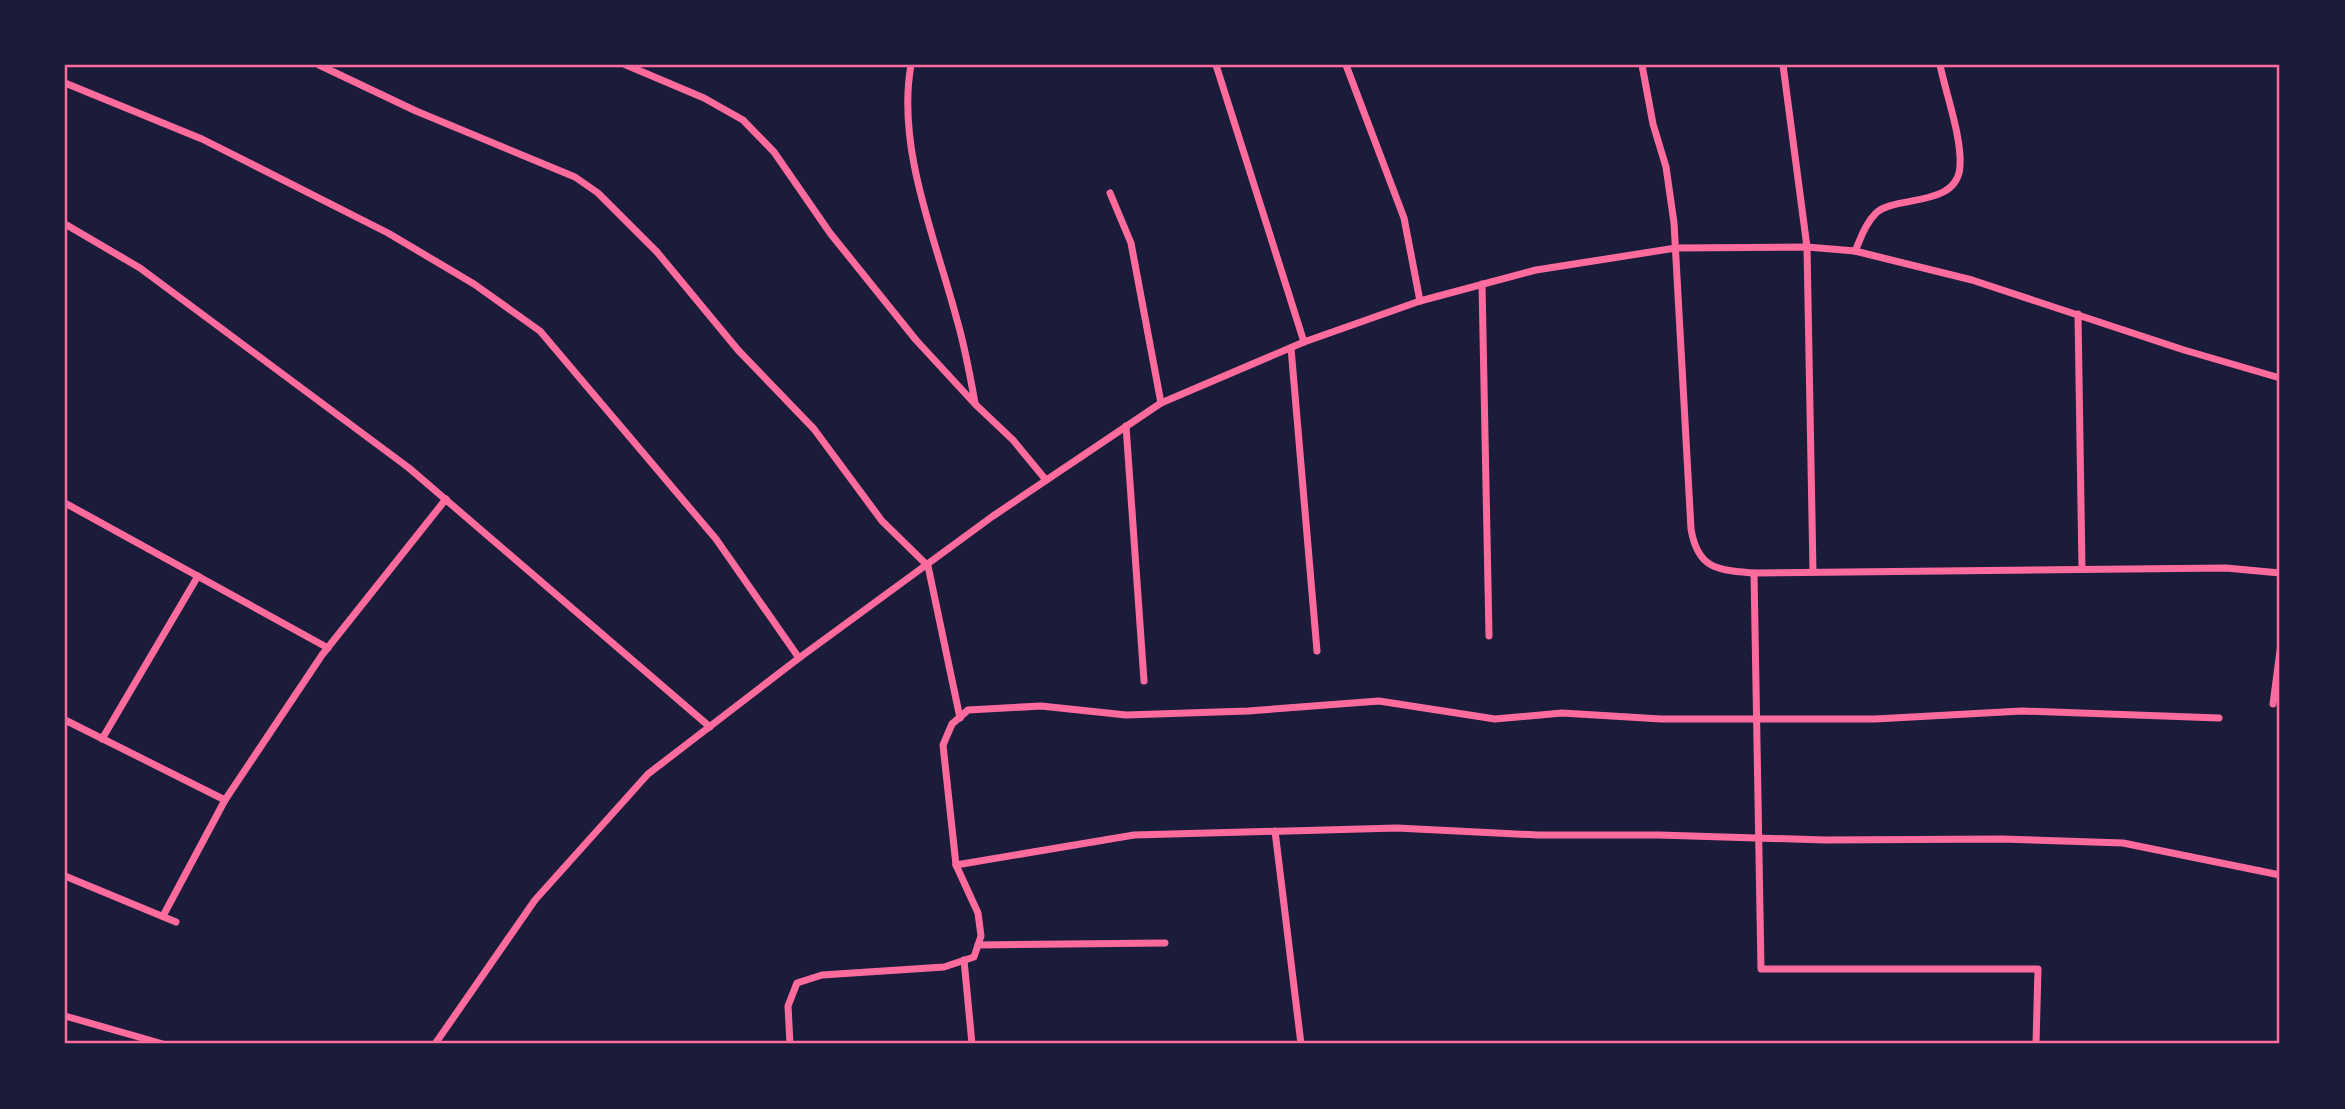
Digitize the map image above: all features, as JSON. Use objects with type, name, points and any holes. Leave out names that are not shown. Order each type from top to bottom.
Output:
[{"type":"street","points":[[319,65],[416,111],[575,177],[598,193],[657,252],[738,350],[814,429],[882,521],[928,566],[960,718]]},
{"type":"street","points":[[626,65],[704,97],[743,120],[774,152],[830,233],[916,340],[975,404],[1013,440],[1046,480]]},
{"type":"street","points":[[911,65],[907,102],[913,153],[927,216],[957,319],[975,404]]},
{"type":"street","points":[[1216,65],[1304,342]]},
{"type":"street","points":[[1346,65],[1404,218],[1420,301]]},
{"type":"street","points":[[1642,65],[1653,124],[1666,167],[1676,248],[1691,529],[1694,548],[1706,562],[1727,570],[1754,573],[2226,568],[2280,573]]},
{"type":"street","points":[[1783,65],[1807,247],[1814,572]]},
{"type":"street","points":[[1855,251],[1865,228],[1878,211],[1942,193],[1955,183],[1960,169],[1959,148],[1940,65]]},
{"type":"street","points":[[65,83],[202,139],[388,233],[474,284],[540,331],[716,539],[799,657]]},
{"type":"street","points":[[1110,192],[1131,243],[1161,403]]},
{"type":"street","points":[[65,224],[141,268],[409,468],[710,727]]},
{"type":"street","points":[[435,1044],[535,900],[648,774],[799,657],[928,566],[993,516],[1126,426],[1161,403],[1304,342],[1420,301],[1536,270],[1676,248],[1807,247],[1855,251],[1972,280],[2184,350],[2280,378]]},
{"type":"street","points":[[1482,284],[1489,636]]},
{"type":"street","points":[[2078,314],[2082,569]]},
{"type":"street","points":[[1291,348],[1317,651]]},
{"type":"street","points":[[1126,426],[1144,681]]},
{"type":"street","points":[[163,916],[225,800],[328,648],[446,499]]},
{"type":"street","points":[[65,503],[328,648]]},
{"type":"street","points":[[1754,573],[1761,969],[2038,968],[2036,1044]]},
{"type":"street","points":[[102,739],[198,576]]},
{"type":"street","points":[[2273,704],[2280,650]]},
{"type":"street","points":[[790,1044],[788,1006],[797,983],[822,975],[944,967],[974,957],[981,936],[978,913],[956,865],[943,745],[951,724],[968,710],[1041,706],[1126,715],[1248,711],[1379,701],[1495,719],[1562,713],[1661,719],[1875,719],[2022,711],[2219,718]]},
{"type":"street","points":[[65,720],[225,800]]},
{"type":"street","points":[[956,865],[1133,835],[1398,828],[1538,835],[2003,839],[2123,843],[2280,875]]},
{"type":"street","points":[[1275,831],[1301,1044]]},
{"type":"street","points":[[65,876],[176,922]]},
{"type":"street","points":[[978,945],[1165,943]]},
{"type":"street","points":[[964,960],[972,1044]]},
{"type":"street","points":[[65,1016],[163,1044]]}]
